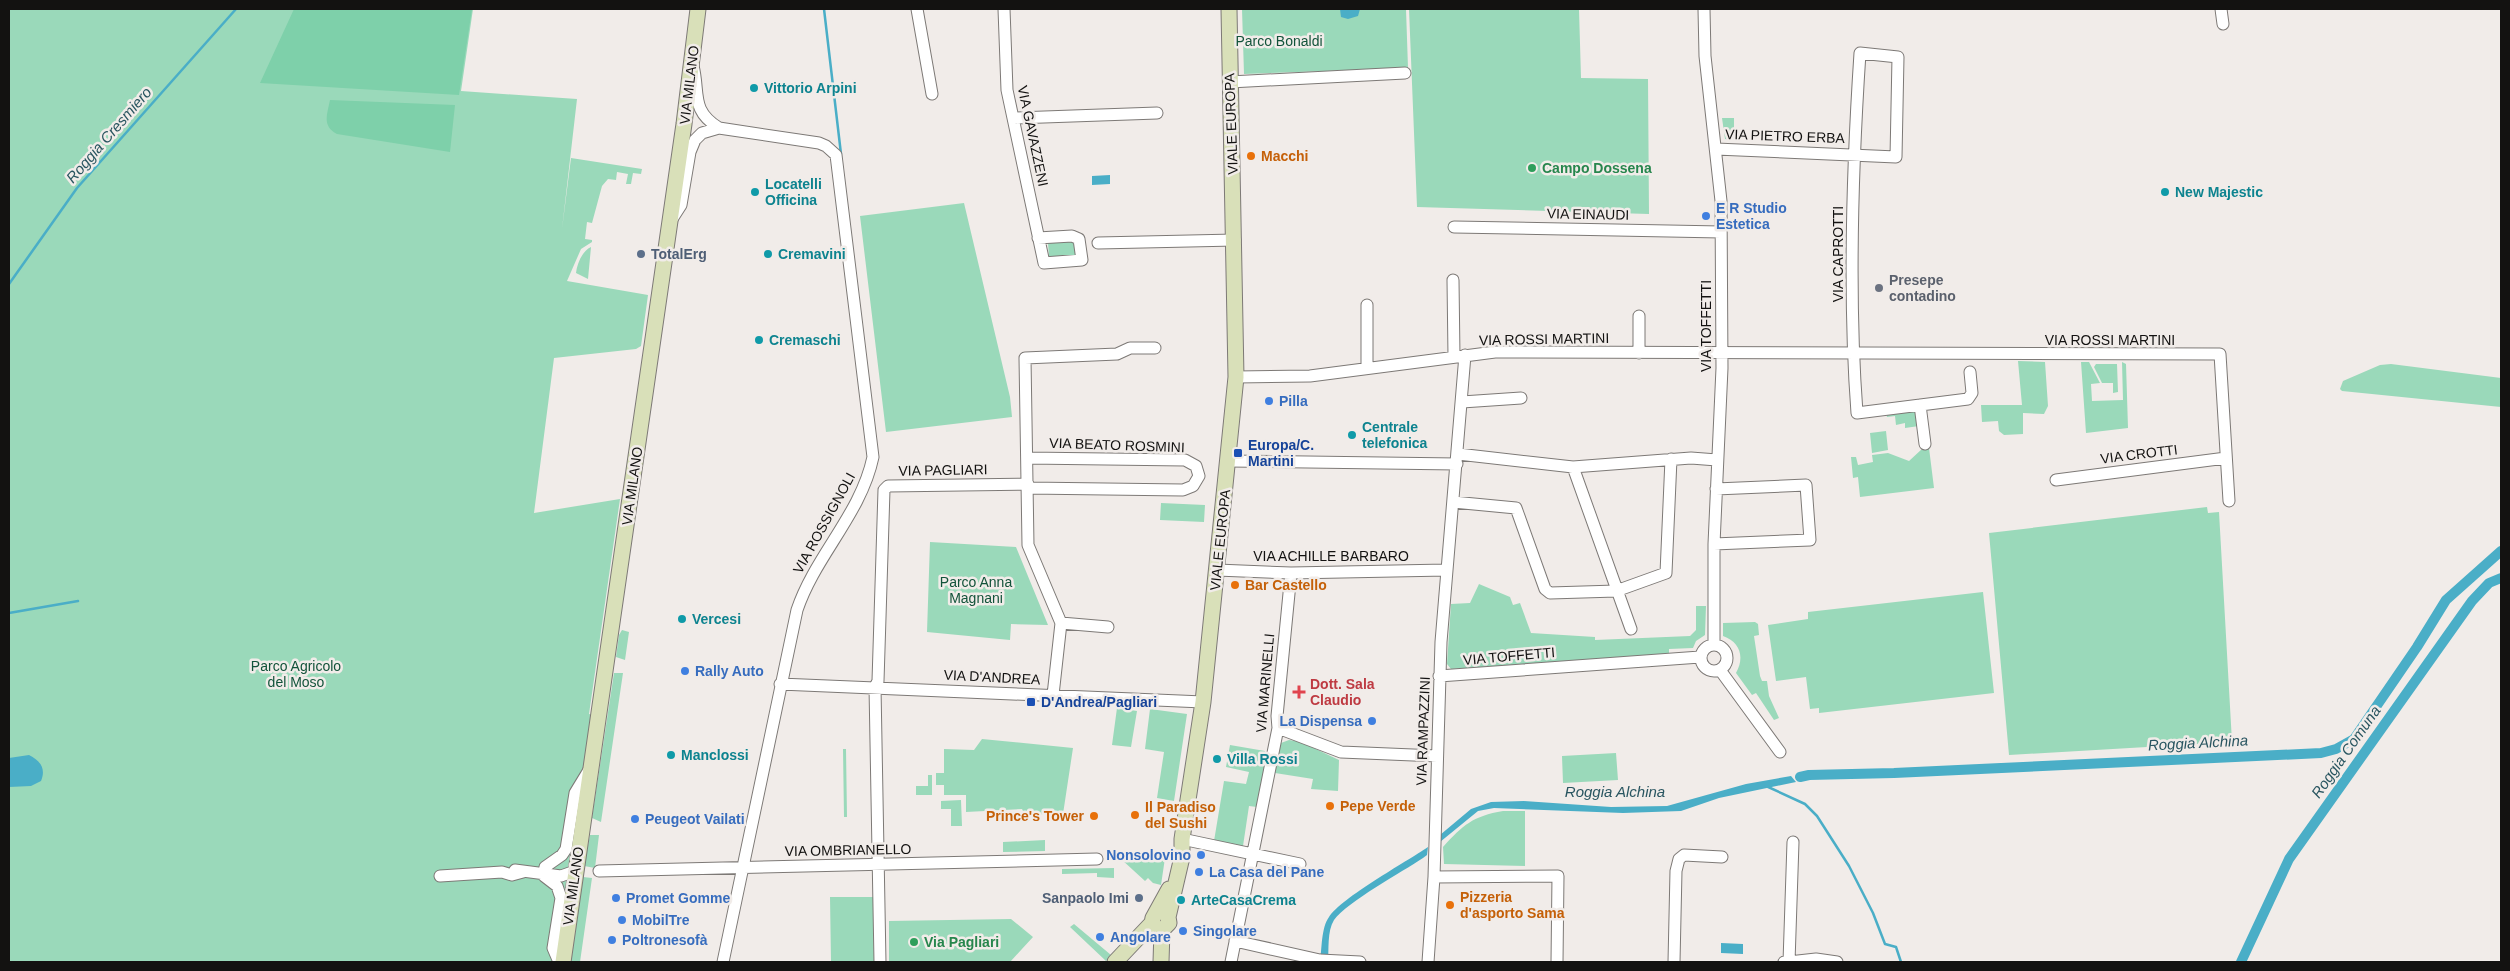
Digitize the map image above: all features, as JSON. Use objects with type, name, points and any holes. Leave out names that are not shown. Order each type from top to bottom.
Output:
[{"type":"street","name":"VIA MILANO","points":[[563,962],[670,223],[698,9]]},
{"type":"street","points":[[917,9],[932,94]]},
{"type":"street","name":"VIA GAVAZZENI","points":[[1004,9],[1007,90],[1038,238]]},
{"type":"street","name":"VIALE EUROPA","points":[[1160,921],[1175,856],[1182,839],[1202,702],[1236,377],[1235,240],[1229,9]]},
{"type":"street","name":"VIA TOFFETTI","points":[[1704,9],[1705,56],[1716,149],[1721,232],[1722,353],[1714,544],[1714,645]]},
{"type":"street","points":[[2222,9],[2223,24]]},
{"type":"street","name":"VIA PIETRO ERBA","points":[[1716,149],[1896,157],[1898,57],[1860,54],[1854,154]]},
{"type":"street","points":[[670,223],[681,205],[690,152],[695,140],[702,133],[713,127],[700,113],[697,104],[698,84],[692,63]]},
{"type":"street","points":[[1230,82],[1405,73]]},
{"type":"street","points":[[1014,118],[1158,113]]},
{"type":"street","name":"VIA ROSSIGNOLI","points":[[684,124],[693,128],[713,127],[819,143],[826,146],[836,155],[873,457],[863,490],[802,595],[780,684],[723,962]]},
{"type":"street","name":"VIA CAPROTTI","points":[[1853,355],[1854,154]]},
{"type":"street","name":"VIA EINAUDI","points":[[1454,227],[1721,232]]},
{"type":"street","points":[[1098,243],[1235,240]]},
{"type":"street","name":"VIA RAMPAZZINI","points":[[1428,962],[1434,877],[1440,676],[1446,570],[1462,402],[1453,280]]},
{"type":"street","points":[[1367,305],[1367,368]]},
{"type":"street","points":[[1639,316],[1639,353]]},
{"type":"street","points":[[1053,695],[1062,623],[1028,545],[1025,358],[1116,354],[1130,348],[1155,348]]},
{"type":"street","name":"VIA ROSSI MARTINI","points":[[1236,377],[1310,376],[1494,352],[1853,355],[2220,354],[2229,501]]},
{"type":"street","points":[[1853,355],[1857,413],[1968,399],[1972,393],[1970,372]]},
{"type":"street","points":[[1462,402],[1521,398]]},
{"type":"street","points":[[1920,405],[1925,444]]},
{"type":"street","name":"VIA BEATO ROSMINI","points":[[1027,458],[1185,460],[1196,466],[1199,476],[1193,486],[1183,490],[1028,486]]},
{"type":"street","points":[[1228,461],[1458,459],[1573,466],[1629,464],[1692,458],[1717,460]]},
{"type":"street","name":"VIA CROTTI","points":[[2056,480],[2226,458]]},
{"type":"street","points":[[1453,502],[1516,508],[1545,589],[1550,593],[1616,591],[1666,574],[1671,459]]},
{"type":"street","points":[[1573,466],[1630,629]]},
{"type":"street","points":[[1714,544],[1810,540],[1806,485],[1716,489]]},
{"type":"street","name":"VIA PAGLIARI","points":[[880,962],[874,687],[878,681],[884,490],[888,486],[1028,486]]},
{"type":"street","name":"VIA ACHILLE BARBARO","points":[[1217,570],[1291,573],[1446,570]]},
{"type":"street","name":"VIA MARINELLI","points":[[1231,962],[1278,728],[1277,716],[1291,573]]},
{"type":"street","points":[[1062,623],[1108,627]]},
{"type":"street","points":[[1714,645],[1722,648],[1727,655],[1726,664],[1720,670],[1708,671],[1702,665],[1700,657],[1703,650],[1714,645]]},
{"type":"street","name":"VIA TOFFETTI","points":[[1440,676],[1700,657]]},
{"type":"street","points":[[1720,670],[1780,752]]},
{"type":"street","name":"VIA D'ANDREA","points":[[780,684],[1202,702]]},
{"type":"street","points":[[1278,728],[1341,752],[1437,756]]},
{"type":"street","points":[[541,871],[562,856],[566,849],[576,793],[590,769]]},
{"type":"street","points":[[1182,839],[1300,864]]},
{"type":"street","points":[[1789,962],[1793,842]]},
{"type":"street","points":[[1674,962],[1678,864],[1684,856],[1722,857]]},
{"type":"street","name":"VIA OMBRIANELLO","points":[[599,870],[1097,859]]},
{"type":"street","points":[[440,876],[502,872],[511,868],[523,872],[541,871],[561,876],[575,871]]},
{"type":"street","points":[[541,871],[557,886],[561,898],[553,948],[559,962]]},
{"type":"street","points":[[1434,877],[1558,876],[1557,962]]},
{"type":"street","points":[[1115,962],[1160,921]]},
{"type":"street","points":[[1160,921],[1161,962]]},
{"type":"street","points":[[1236,941],[1329,960],[1360,962]]},
{"type":"street","points":[[1784,962],[1816,959],[1837,962]]},
{"type":"green space","name":"Parco Agricolo del Moso","points":[[9,9],[473,9],[461,91],[577,99],[562,229],[571,158],[642,169],[641,174],[633,173],[631,184],[626,184],[628,174],[617,172],[616,180],[608,179],[602,186],[592,223],[587,222],[585,239],[592,240],[592,242],[581,249],[567,281],[648,295],[641,346],[636,349],[554,358],[534,513],[620,499],[589,714],[593,715],[586,766],[581,775],[555,962],[9,962]]},
{"type":"green space","points":[[294,9],[472,9],[459,95],[260,83]]},
{"type":"green space","name":"Parco Bonaldi","points":[[1242,9],[1406,9],[1408,68],[1244,74]]},
{"type":"green space","name":"Campo Dossena","points":[[1409,9],[1579,9],[1581,78],[1648,79],[1649,214],[1417,207]]},
{"type":"green space","points":[[330,100],[455,105],[450,152],[337,134],[327,124]]},
{"type":"green space","points":[[1722,118],[1734,118],[1734,140],[1725,139]]},
{"type":"green space","points":[[964,203],[1010,397],[1012,417],[886,432],[860,216]]},
{"type":"green space","points":[[1074,241],[1077,255],[1049,257],[1048,243]]},
{"type":"green space","points":[[591,247],[588,279],[576,273],[585,251]]},
{"type":"green space","points":[[2018,361],[2045,362],[2048,406],[2044,414],[2023,413],[2023,434],[2004,435],[1999,431],[1998,421],[1982,422],[1981,405],[2022,405]]},
{"type":"green space","points":[[2081,362],[2089,362],[2100,383],[2091,384],[2092,401],[2123,400],[2122,362],[2126,364],[2128,428],[2086,433]]},
{"type":"green space","points":[[2096,364],[2117,364],[2118,392],[2113,393],[2113,383],[2102,383],[2094,367]]},
{"type":"green space","points":[[2391,364],[2501,378],[2501,407],[2342,391],[2340,389],[2343,381],[2380,365]]},
{"type":"green space","points":[[1915,409],[1919,426],[1905,428],[1905,423],[1896,425],[1895,416],[1887,417],[1886,413]]},
{"type":"green space","points":[[1886,431],[1888,450],[1872,453],[1870,433]]},
{"type":"green space","points":[[1929,448],[1934,488],[1860,497],[1858,477],[1853,478],[1851,457],[1856,457],[1858,465],[1873,462],[1872,455],[1888,453],[1909,461],[1922,449]]},
{"type":"green space","points":[[1161,503],[1205,505],[1204,522],[1160,520]]},
{"type":"green space","points":[[2207,507],[2208,513],[2219,512],[2232,742],[2009,755],[1989,533]]},
{"type":"green space","name":"Parco Anna Magnani","points":[[930,542],[1016,547],[1048,625],[1011,624],[1010,640],[927,632]]},
{"type":"green space","points":[[1479,584],[1510,597],[1513,605],[1520,603],[1531,633],[1595,637],[1595,640],[1690,636],[1696,630],[1696,606],[1706,606],[1705,635],[1696,641],[1693,648],[1669,649],[1669,655],[1451,669],[1447,664],[1451,604],[1470,603]]},
{"type":"green space","points":[[1983,592],[1994,693],[1819,713],[1819,708],[1810,709],[1806,677],[1776,681],[1768,625],[1808,619],[1808,612]]},
{"type":"green space","points":[[1755,622],[1758,624],[1759,635],[1754,636],[1760,676],[1762,681],[1767,681],[1769,696],[1779,718],[1774,720],[1756,693],[1752,695],[1736,673],[1740,661],[1739,651],[1733,642],[1723,636],[1723,623]]},
{"type":"green space","points":[[622,630],[629,632],[625,660],[616,657],[619,635]]},
{"type":"green space","points":[[614,673],[623,673],[601,822],[592,818]]},
{"type":"green space","points":[[1117,708],[1137,711],[1131,747],[1112,745]]},
{"type":"green space","points":[[1150,709],[1187,714],[1174,801],[1157,798],[1164,752],[1145,749]]},
{"type":"green space","points":[[982,739],[1073,748],[1063,814],[1025,815],[1022,809],[966,812],[966,795],[944,795],[944,785],[936,785],[936,773],[944,773],[944,749],[974,750]]},
{"type":"green space","points":[[1289,740],[1301,742],[1339,760],[1338,791],[1311,789],[1313,779],[1275,773],[1281,743]]},
{"type":"green space","points":[[1230,745],[1265,751],[1266,756],[1257,807],[1249,806],[1243,846],[1214,841],[1224,781],[1246,784],[1249,772],[1226,767]]},
{"type":"green space","points":[[843,749],[846,749],[847,817],[844,817]]},
{"type":"green space","points":[[1616,753],[1618,780],[1563,783],[1562,756]]},
{"type":"green space","points":[[928,775],[932,775],[932,795],[916,795],[916,786],[928,786]]},
{"type":"green space","points":[[961,800],[962,826],[951,826],[951,809],[941,809],[941,801]]},
{"type":"green space","points":[[1503,811],[1525,811],[1525,866],[1444,864],[1443,847],[1463,827],[1476,819]]},
{"type":"green space","points":[[590,835],[599,835],[595,868],[584,866]]},
{"type":"green space","points":[[1045,840],[1045,851],[1003,852],[1003,842]]},
{"type":"green space","points":[[1165,858],[1161,885],[1153,883],[1148,878],[1145,881],[1121,859]]},
{"type":"green space","points":[[1114,868],[1114,878],[1097,877],[1097,873],[1062,874],[1062,869]]},
{"type":"green space","points":[[583,877],[592,878],[580,962],[571,962]]},
{"type":"green space","points":[[830,897],[873,897],[874,962],[831,962]]},
{"type":"green space","points":[[1011,919],[1033,937],[1010,962],[889,962],[889,921]]},
{"type":"green space","points":[[1074,924],[1111,955],[1106,961],[1070,927]]},
{"type":"water","points":[[1340,9],[1360,9],[1358,16],[1348,19],[1341,17]]},
{"type":"water","points":[[1110,175],[1110,184],[1092,185],[1092,176]]},
{"type":"water","points":[[29,755],[37,760],[43,769],[41,781],[31,786],[9,787],[9,758]]},
{"type":"water","name":"Roggia Alchina","points":[[1791,776],[1796,782],[1719,798],[1681,811],[1623,813],[1494,808],[1478,811],[1440,842],[1440,835],[1471,809],[1491,802],[1524,801],[1611,807],[1667,806],[1746,784]]},
{"type":"water","points":[[1428,847],[1427,855],[1362,896],[1334,920],[1330,930],[1328,962],[1320,962],[1324,927],[1336,909],[1360,890]]},
{"type":"water","points":[[1721,943],[1743,944],[1743,954],[1721,953]]},
{"type":"waterway","name":"Roggia Cresmiero","points":[[9,284],[77,188],[236,9]]},
{"type":"waterway","points":[[824,9],[841,154]]},
{"type":"waterway","name":"Roggia Alchina","points":[[1800,777],[1809,775],[1894,773],[2321,753],[2336,749],[2354,739],[2417,647],[2446,600],[2501,551]]},
{"type":"waterway","name":"Roggia Comuna","points":[[2241,962],[2289,859],[2472,601],[2489,583],[2501,578]]},
{"type":"waterway","points":[[9,613],[78,601]]},
{"type":"waterway","points":[[1766,786],[1805,804],[1817,816],[1849,866],[1873,913],[1885,944],[1896,947],[1901,962]]},
{"type":"place","name":"Vittorio Arpini","points":[[754,88]]},
{"type":"place","name":"Macchi","points":[[1251,156]]},
{"type":"place","name":"Campo Dossena","points":[[1532,168]]},
{"type":"place","name":"Locatelli Officina","points":[[755,192]]},
{"type":"place","name":"New Majestic","points":[[2165,192]]},
{"type":"place","name":"E R Studio Estetica","points":[[1706,216]]},
{"type":"place","name":"TotalErg","points":[[641,254]]},
{"type":"place","name":"Cremavini","points":[[768,254]]},
{"type":"place","name":"Presepe contadino","points":[[1879,288]]},
{"type":"place","name":"Cremaschi","points":[[759,340]]},
{"type":"place","name":"Pilla","points":[[1269,401]]},
{"type":"place","name":"Centrale telefonica","points":[[1352,435]]},
{"type":"place","name":"Europa/C. Martini","points":[[1238,453]]},
{"type":"place","name":"Bar Castello","points":[[1235,585]]},
{"type":"place","name":"Vercesi","points":[[682,619]]},
{"type":"place","name":"Rally Auto","points":[[685,671]]},
{"type":"place","name":"Dott. Sala Claudio","points":[[1299,692]]},
{"type":"place","name":"D'Andrea/Pagliari","points":[[1031,702]]},
{"type":"place","name":"La Dispensa","points":[[1372,721]]},
{"type":"place","name":"Manclossi","points":[[671,755]]},
{"type":"place","name":"Villa Rossi","points":[[1217,759]]},
{"type":"place","name":"Pepe Verde","points":[[1330,806]]},
{"type":"place","name":"Il Paradiso del Sushi","points":[[1135,815]]},
{"type":"place","name":"Prince's Tower","points":[[1094,816]]},
{"type":"place","name":"Peugeot Vailati","points":[[635,819]]},
{"type":"place","name":"Nonsolovino","points":[[1201,855]]},
{"type":"place","name":"La Casa del Pane","points":[[1199,872]]},
{"type":"place","name":"Promet Gomme","points":[[616,898]]},
{"type":"place","name":"Sanpaolo Imi","points":[[1139,898]]},
{"type":"place","name":"ArteCasaCrema","points":[[1181,900]]},
{"type":"place","name":"Pizzeria d'asporto Sama","points":[[1450,905]]},
{"type":"place","name":"MobilTre","points":[[622,920]]},
{"type":"place","name":"Singolare","points":[[1183,931]]},
{"type":"place","name":"Angolare","points":[[1100,937]]},
{"type":"place","name":"Poltronesofà","points":[[612,940]]},
{"type":"place","name":"Via Pagliari","points":[[914,942]]}]
